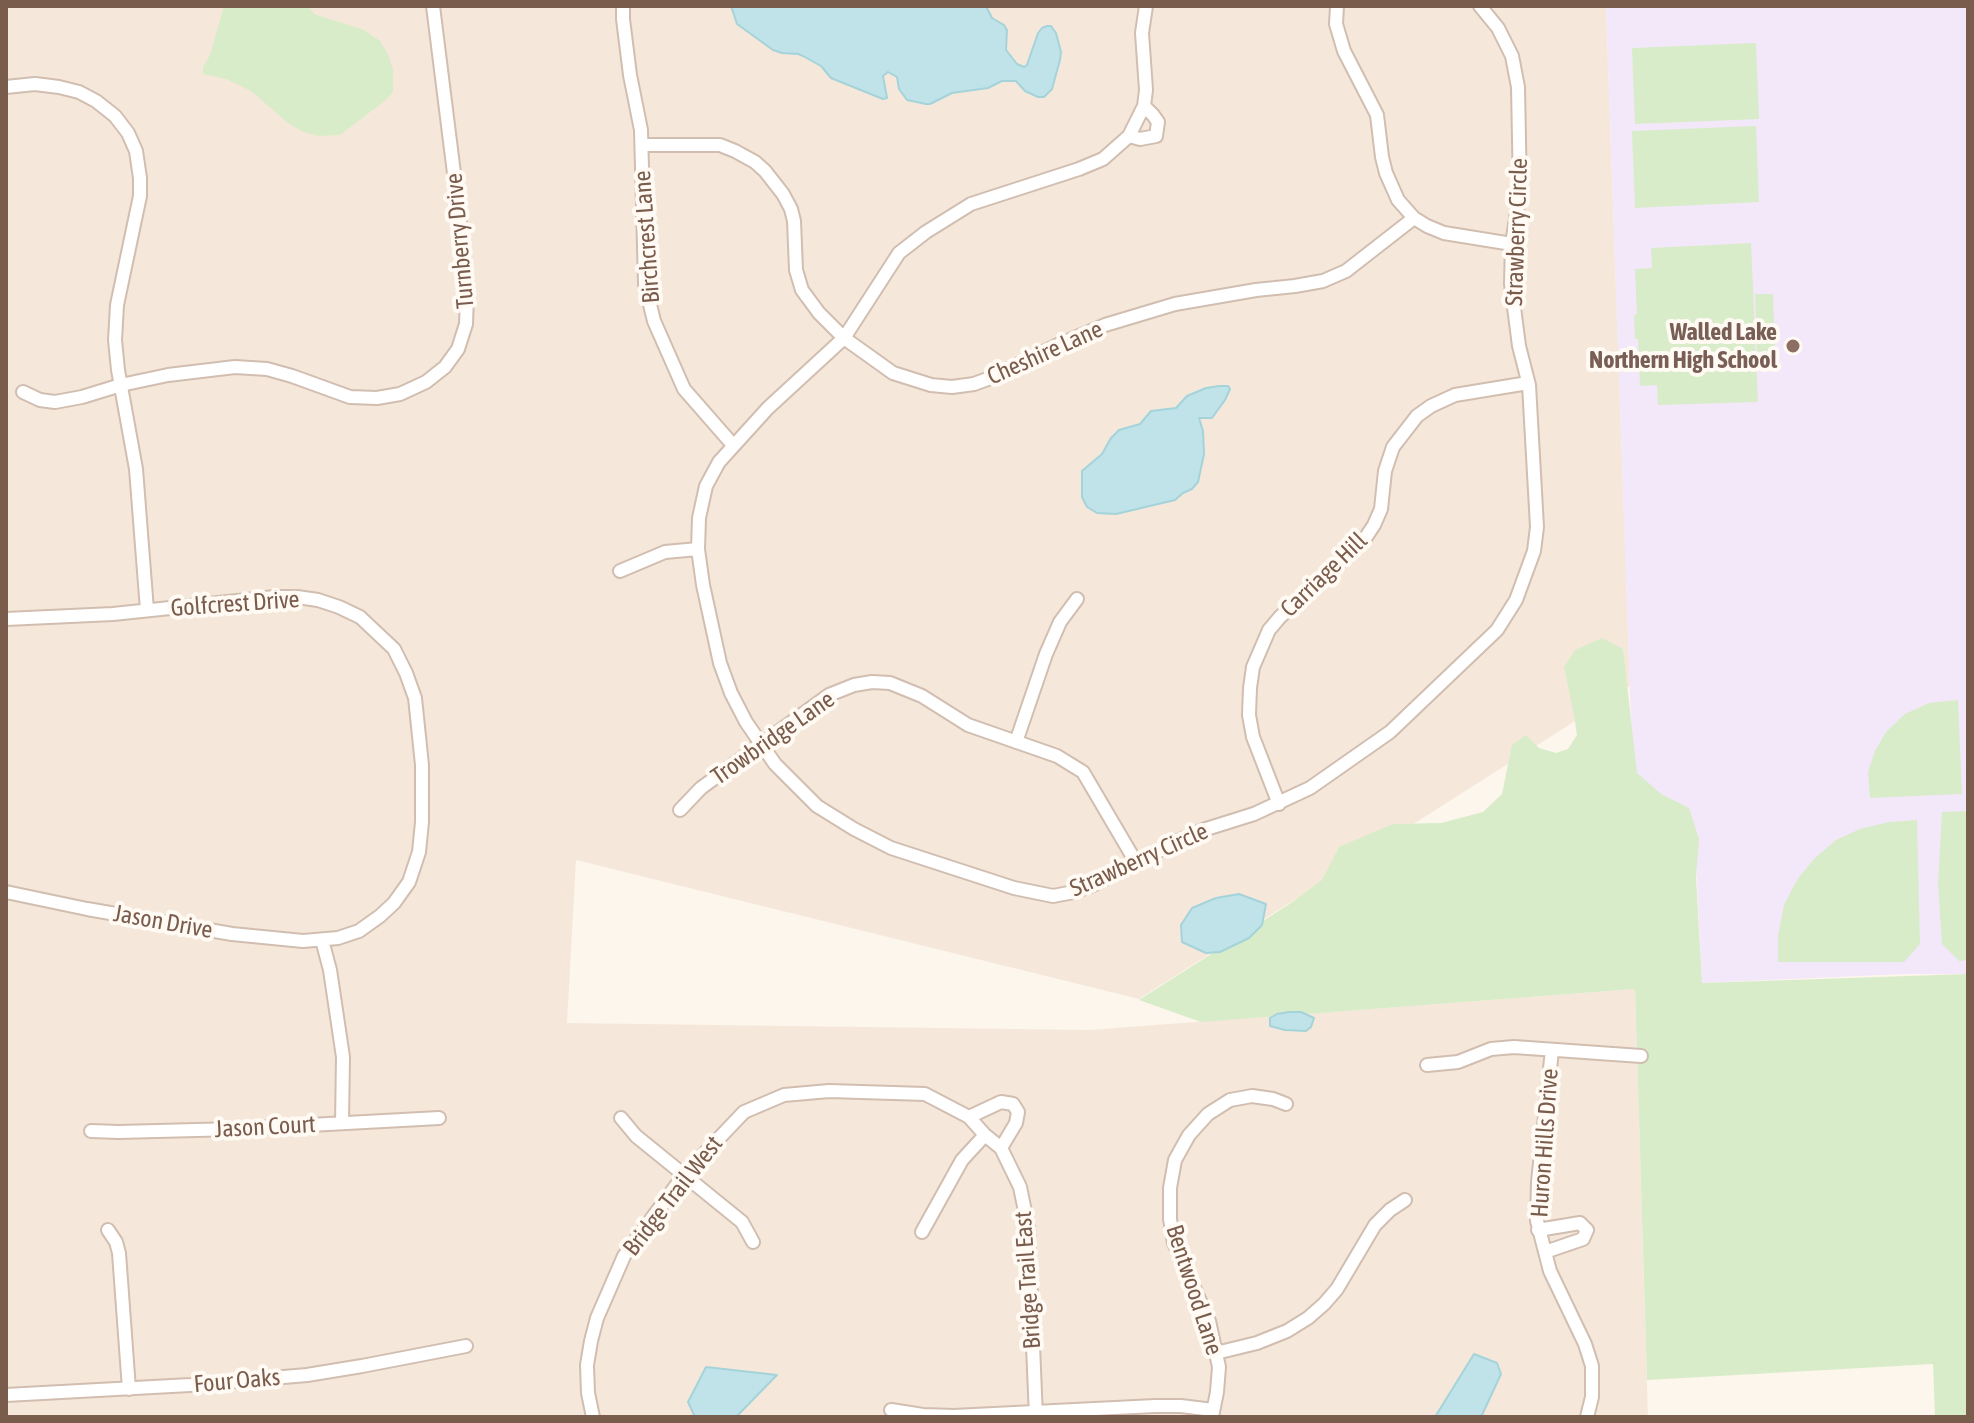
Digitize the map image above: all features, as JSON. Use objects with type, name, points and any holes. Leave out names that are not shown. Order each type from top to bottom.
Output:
[{"type":"street","name":"Turnberry Drive","points":[[23,392],[40,400],[55,402],[121,385],[194,371],[235,367],[267,369],[350,397],[377,398],[400,394],[426,382],[445,367],[458,349],[466,324],[467,295],[433,6]]},
{"type":"street","name":"Birchcrest Lane","points":[[623,6],[630,75],[642,145],[645,284],[654,321],[684,389],[733,445]]},
{"type":"street","name":"Strawberry Circle","points":[[1146,6],[1142,33],[1146,90],[1144,106],[1129,136],[1103,159],[971,204],[899,253],[844,338],[768,408],[719,462],[706,486],[699,518],[698,549],[703,585],[720,663],[741,712],[775,764],[817,806],[891,848],[1014,888],[1053,896],[1093,885],[1178,841],[1279,804],[1310,788],[1390,732],[1497,630],[1516,600],[1534,551],[1537,527],[1528,383],[1512,304],[1512,244],[1520,192],[1518,87],[1512,56],[1498,28],[1480,6]]},
{"type":"street","points":[[1337,6],[1336,24],[1344,51],[1377,115],[1382,157],[1398,200],[1414,218],[1444,233],[1512,244]]},
{"type":"street","points":[[6,87],[35,84],[79,92],[115,116],[128,133],[136,151],[140,196],[117,305],[115,340],[140,503],[147,610]]},
{"type":"street","name":"Strawberry Circle","points":[[1129,136],[1140,139],[1156,136],[1158,122],[1144,106]]},
{"type":"street","name":"Cheshire Lane","points":[[642,145],[720,145],[755,162],[783,194],[791,209],[796,270],[802,290],[819,313],[844,338],[893,373],[931,385],[952,387],[993,377],[1105,325],[1175,304],[1323,281],[1346,271],[1414,218]]},
{"type":"street","name":"Carriage Hill","points":[[1279,804],[1253,737],[1249,715],[1253,667],[1269,630],[1364,540],[1381,509],[1385,471],[1393,447],[1417,416],[1455,395],[1528,383]]},
{"type":"street","points":[[620,571],[665,552],[698,549]]},
{"type":"street","name":"Golfcrest Drive","points":[[6,619],[147,610],[275,597],[318,600],[360,617],[394,649],[415,698],[421,746]]},
{"type":"street","points":[[1016,742],[1046,654],[1060,622],[1077,599]]},
{"type":"street","name":"Trowbridge Lane","points":[[680,810],[701,788],[829,695],[854,685],[890,683],[922,696],[968,725],[1057,756],[1083,772],[1137,864]]},
{"type":"street","name":"Jason Drive","points":[[6,892],[217,932],[322,940],[359,931],[394,903],[409,882],[419,852],[422,822],[421,746]]},
{"type":"street","points":[[322,940],[330,970],[343,1057],[342,1123]]},
{"type":"street","points":[[1427,1065],[1458,1062],[1491,1049],[1514,1047],[1641,1056]]},
{"type":"street","name":"Huron Hills Drive","points":[[1552,1050],[1538,1182],[1538,1230],[1550,1271],[1579,1330],[1592,1366],[1592,1397],[1587,1417]]},
{"type":"street","name":"Bridge Trail East","points":[[829,1091],[925,1094],[969,1117],[1001,1148],[1020,1187],[1028,1226],[1036,1414]]},
{"type":"street","name":"Bridge Trail West","points":[[593,1417],[587,1365],[591,1341],[597,1318],[624,1256],[684,1175],[744,1112],[784,1095],[829,1091]]},
{"type":"street","name":"Bentwood Lane","points":[[1212,1414],[1219,1367],[1209,1321],[1174,1243],[1170,1188],[1175,1160],[1189,1135],[1208,1114],[1230,1100],[1252,1096],[1286,1104]]},
{"type":"street","points":[[969,1117],[1001,1102],[1013,1104],[1018,1112],[1016,1123],[1001,1148]]},
{"type":"street","name":"Jason Court","points":[[91,1131],[192,1130],[439,1118]]},
{"type":"street","points":[[621,1118],[636,1136],[742,1222],[753,1242]]},
{"type":"street","points":[[922,1232],[962,1160],[985,1135]]},
{"type":"street","points":[[1216,1353],[1257,1343],[1287,1331],[1308,1318],[1337,1289],[1375,1225],[1405,1200]]},
{"type":"street","points":[[1538,1230],[1580,1223],[1587,1230],[1583,1239],[1545,1252]]},
{"type":"street","points":[[108,1230],[119,1253],[129,1389]]},
{"type":"street","name":"Four Oaks","points":[[6,1395],[307,1375],[466,1346]]},
{"type":"street","points":[[891,1410],[954,1416],[1168,1406],[1212,1414]]},
{"type":"shaded area","points":[[6,6],[1606,6],[1630,686],[1139,999],[576,860],[567,1023],[1089,1030],[1635,989],[1648,1417],[6,1417]]},
{"type":"shaded area","name":"Walled Lake Northern High School","points":[[1606,6],[1968,6],[1968,974],[1702,983],[1696,863],[1636,865]]},
{"type":"green space","points":[[224,6],[308,6],[314,14],[364,30],[380,41],[388,54],[393,69],[393,92],[340,135],[318,136],[301,131],[251,91],[226,79],[203,74]]},
{"type":"green space","points":[[1756,43],[1759,119],[1635,124],[1632,48]]},
{"type":"green space","points":[[1756,126],[1759,202],[1635,208],[1632,131]]},
{"type":"green space","points":[[1751,243],[1758,402],[1658,405],[1657,385],[1640,386],[1638,339],[1635,339],[1635,269],[1652,268],[1651,248]]},
{"type":"green space","points":[[1755,294],[1773,294],[1775,351],[1757,352]]},
{"type":"green space","points":[[1602,638],[1623,649],[1637,773],[1661,794],[1689,808],[1699,839],[1696,877],[1702,983],[1968,974],[1968,1417],[1935,1417],[1933,1364],[1647,1380],[1635,989],[1201,1022],[1139,1000],[1322,880],[1339,847],[1393,824],[1441,823],[1483,812],[1502,794],[1512,745],[1526,735],[1539,748],[1556,753],[1568,749],[1577,735],[1564,667],[1575,650]]},
{"type":"green space","points":[[1958,700],[1962,794],[1870,798],[1868,772],[1886,732],[1905,714],[1929,703]]},
{"type":"green space","points":[[1968,811],[1968,960],[1959,961],[1942,944],[1938,884],[1942,812]]},
{"type":"green space","points":[[1917,820],[1920,944],[1904,962],[1778,962],[1778,936],[1784,905],[1797,880],[1814,859],[1836,840],[1860,829]]},
{"type":"water","points":[[731,6],[986,6],[992,18],[1007,30],[1006,50],[1017,64],[1027,65],[1038,33],[1047,26],[1051,26],[1056,33],[1060,60],[1052,89],[1044,97],[1025,91],[1016,81],[1002,81],[988,88],[952,93],[926,104],[907,100],[899,89],[897,77],[888,72],[883,76],[887,98],[883,99],[831,78],[821,66],[803,56],[773,50],[737,24]]},
{"type":"water","points":[[1219,386],[1230,389],[1212,418],[1199,418],[1204,454],[1198,482],[1192,489],[1175,500],[1116,514],[1097,513],[1087,507],[1082,497],[1082,471],[1102,454],[1119,430],[1140,424],[1151,411],[1176,408],[1187,396]]},
{"type":"water","points":[[1239,894],[1266,904],[1262,925],[1249,938],[1220,952],[1206,953],[1182,942],[1181,925],[1192,908],[1216,898]]},
{"type":"water","points":[[1301,1012],[1314,1018],[1311,1027],[1306,1031],[1270,1026],[1270,1018]]},
{"type":"water","points":[[1474,1354],[1497,1363],[1501,1374],[1482,1415],[1435,1417]]},
{"type":"water","points":[[706,1367],[777,1375],[736,1417],[695,1417],[688,1402]]},
{"type":"place","name":"Walled Lake Northern High School","points":[[1793,346]]}]
